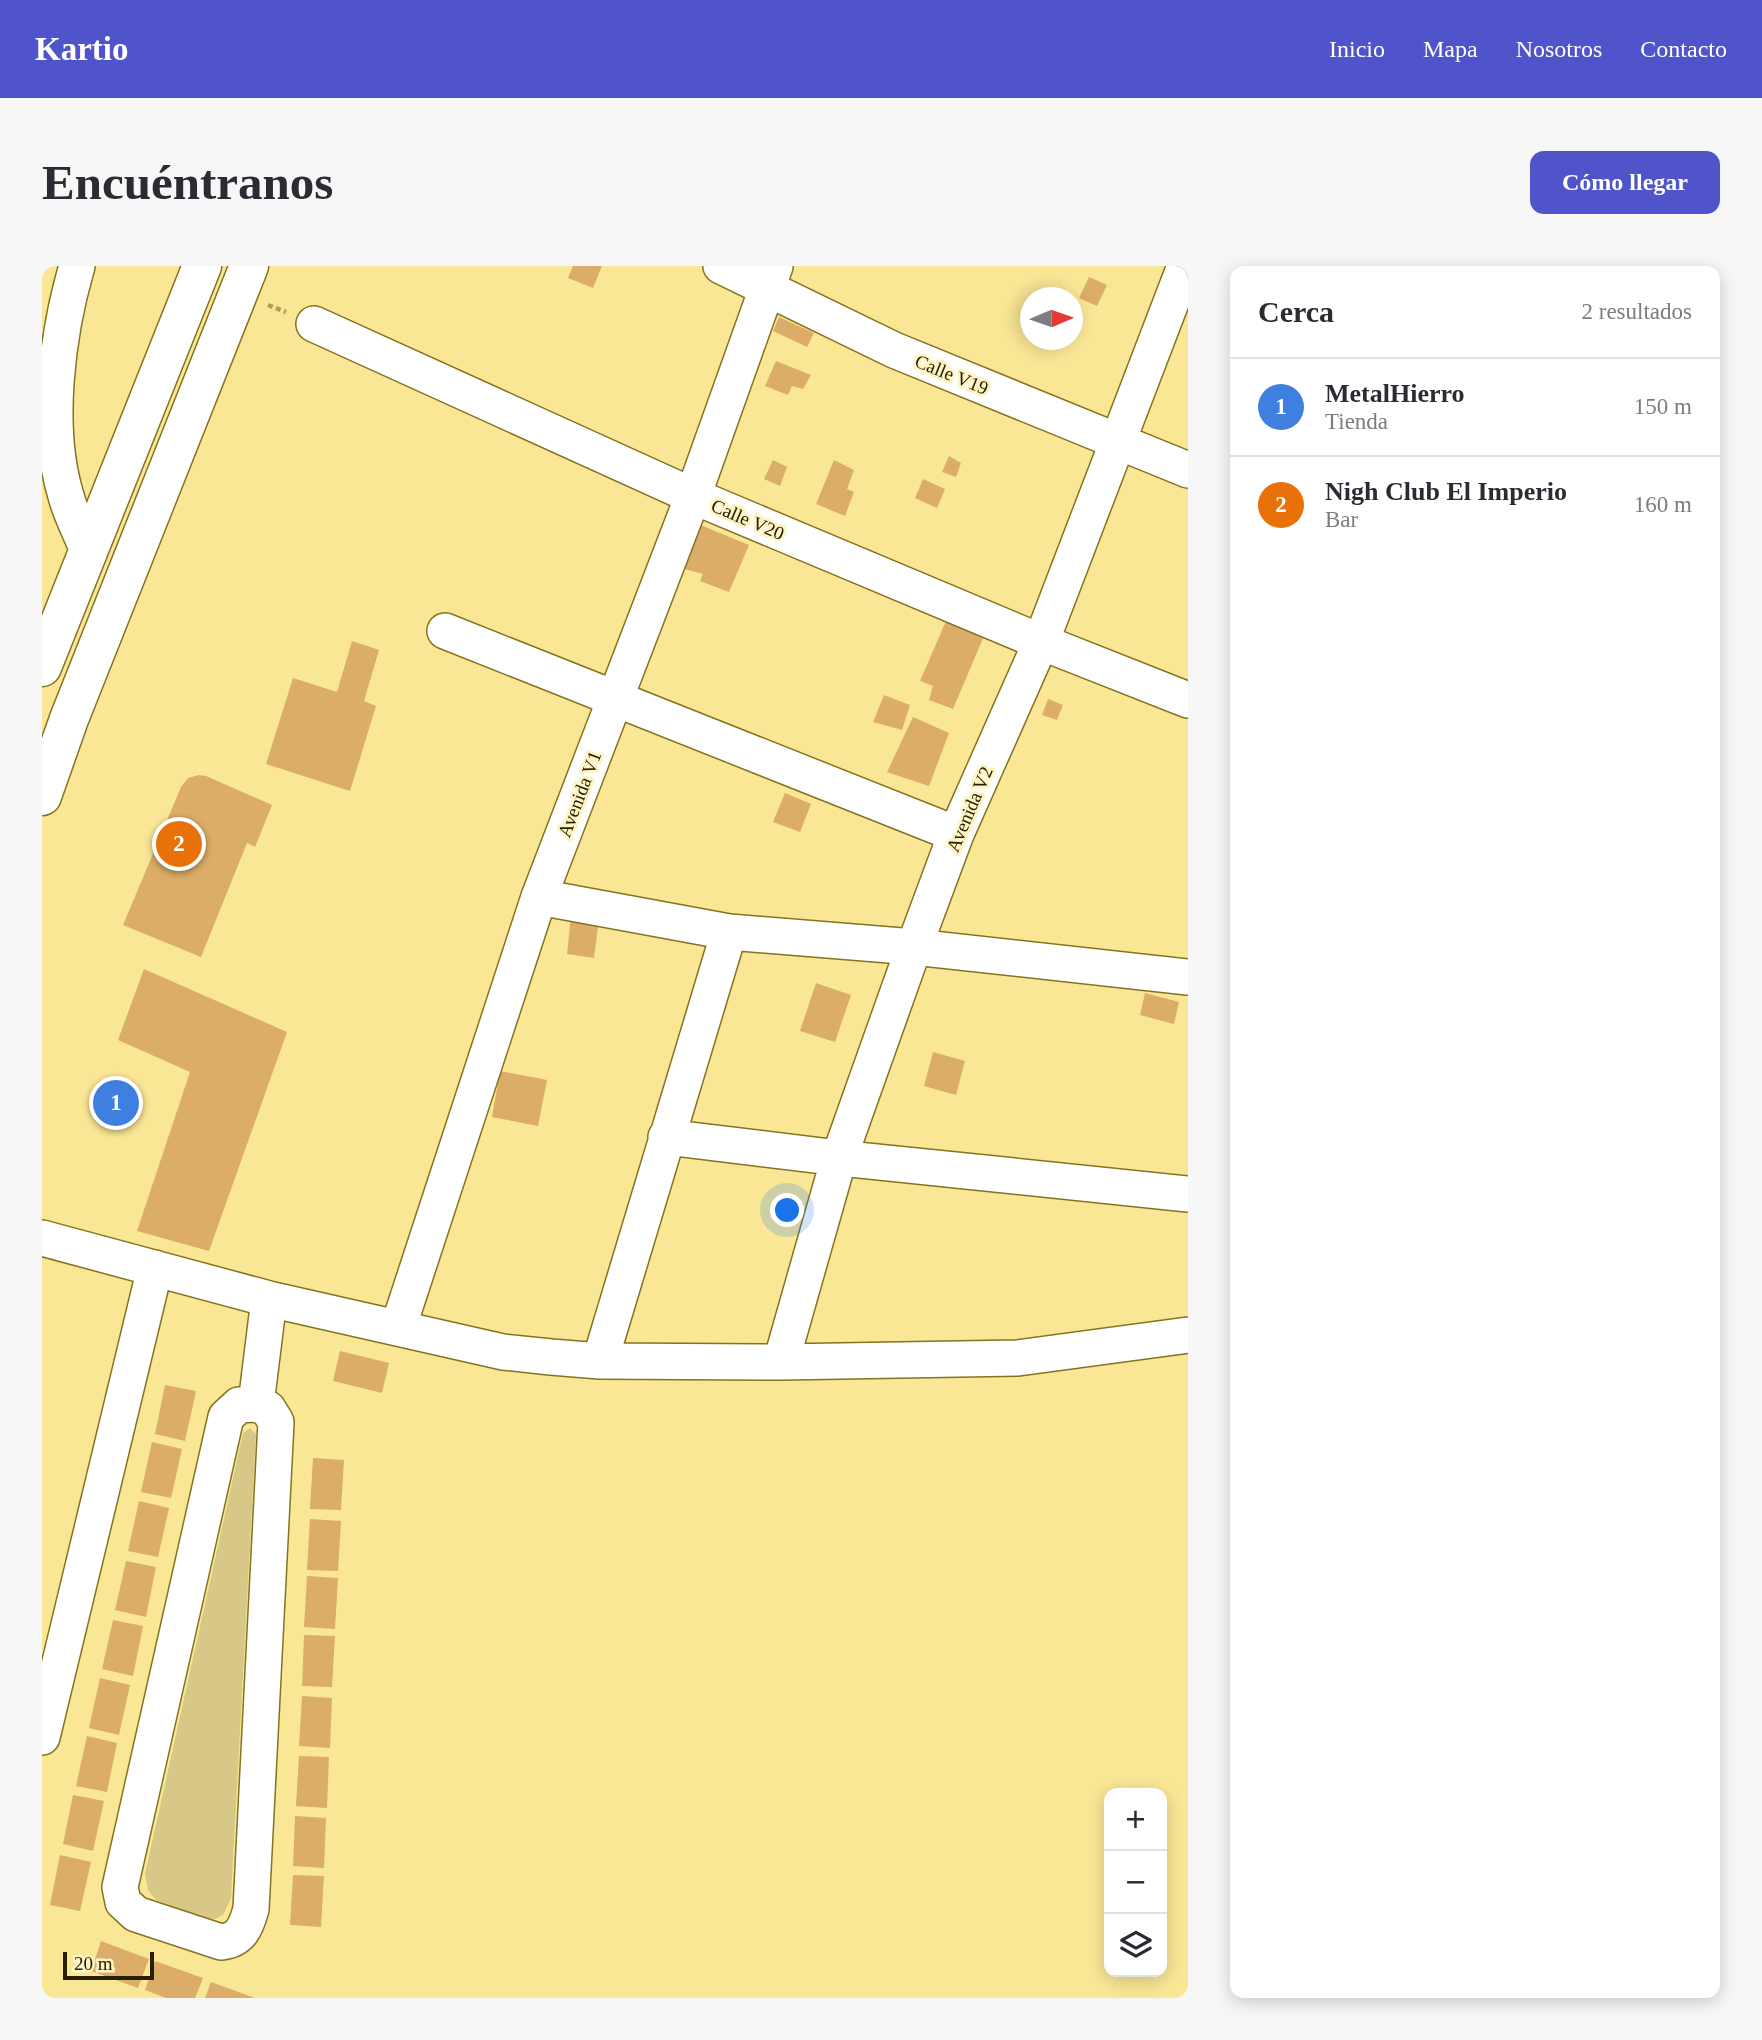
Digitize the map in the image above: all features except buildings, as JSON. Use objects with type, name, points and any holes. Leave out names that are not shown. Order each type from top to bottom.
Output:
[{"type":"main road","points":[[42,667],[202,266]]},
{"type":"main road","points":[[42,796],[69,719],[244,279]]},
{"type":"street","points":[[77,266],[59,350],[54,422],[65,495],[88,551]]},
{"type":"street","name":"Calle V19","points":[[721,266],[771,277],[894,350],[1188,470]]},
{"type":"street","name":"Avenida V2","points":[[782,1362],[839,1158],[914,947],[956,834],[1041,642],[1185,266]]},
{"type":"street","name":"Avenida V1","points":[[398,1328],[539,897],[693,496],[771,277]]},
{"type":"street","name":"Calle V20","points":[[314,324],[693,496],[1188,701]]},
{"type":"street","points":[[445,631],[956,834]]},
{"type":"street","points":[[539,897],[729,932],[914,947],[1188,977]]},
{"type":"street","points":[[600,1361],[729,932]]},
{"type":"street","points":[[666,1138],[1188,1194]]},
{"type":"street","points":[[42,1238],[269,1299],[503,1352],[600,1361],[782,1362],[1018,1358],[1188,1335]]},
{"type":"street","points":[[42,1737],[155,1268]]},
{"type":"street","points":[[256,1404],[269,1299]]},
{"type":"street","points":[[256,1404],[268,1409],[276,1422],[251,1909],[244,1930],[233,1939],[221,1942],[131,1912],[123,1902],[120,1886],[226,1417],[239,1405],[256,1404]]},
{"type":"path","points":[[244,279],[314,324]]},
{"type":"shaded area","points":[[250,1428],[256,1434],[231,1898],[223,1915],[207,1919],[156,1900],[148,1890],[145,1874],[243,1433]]},
{"type":"place","name":"Nigh Club El Imperio","points":[[179,844]]},
{"type":"place","name":"MetalHierro","points":[[116,1103]]}]
